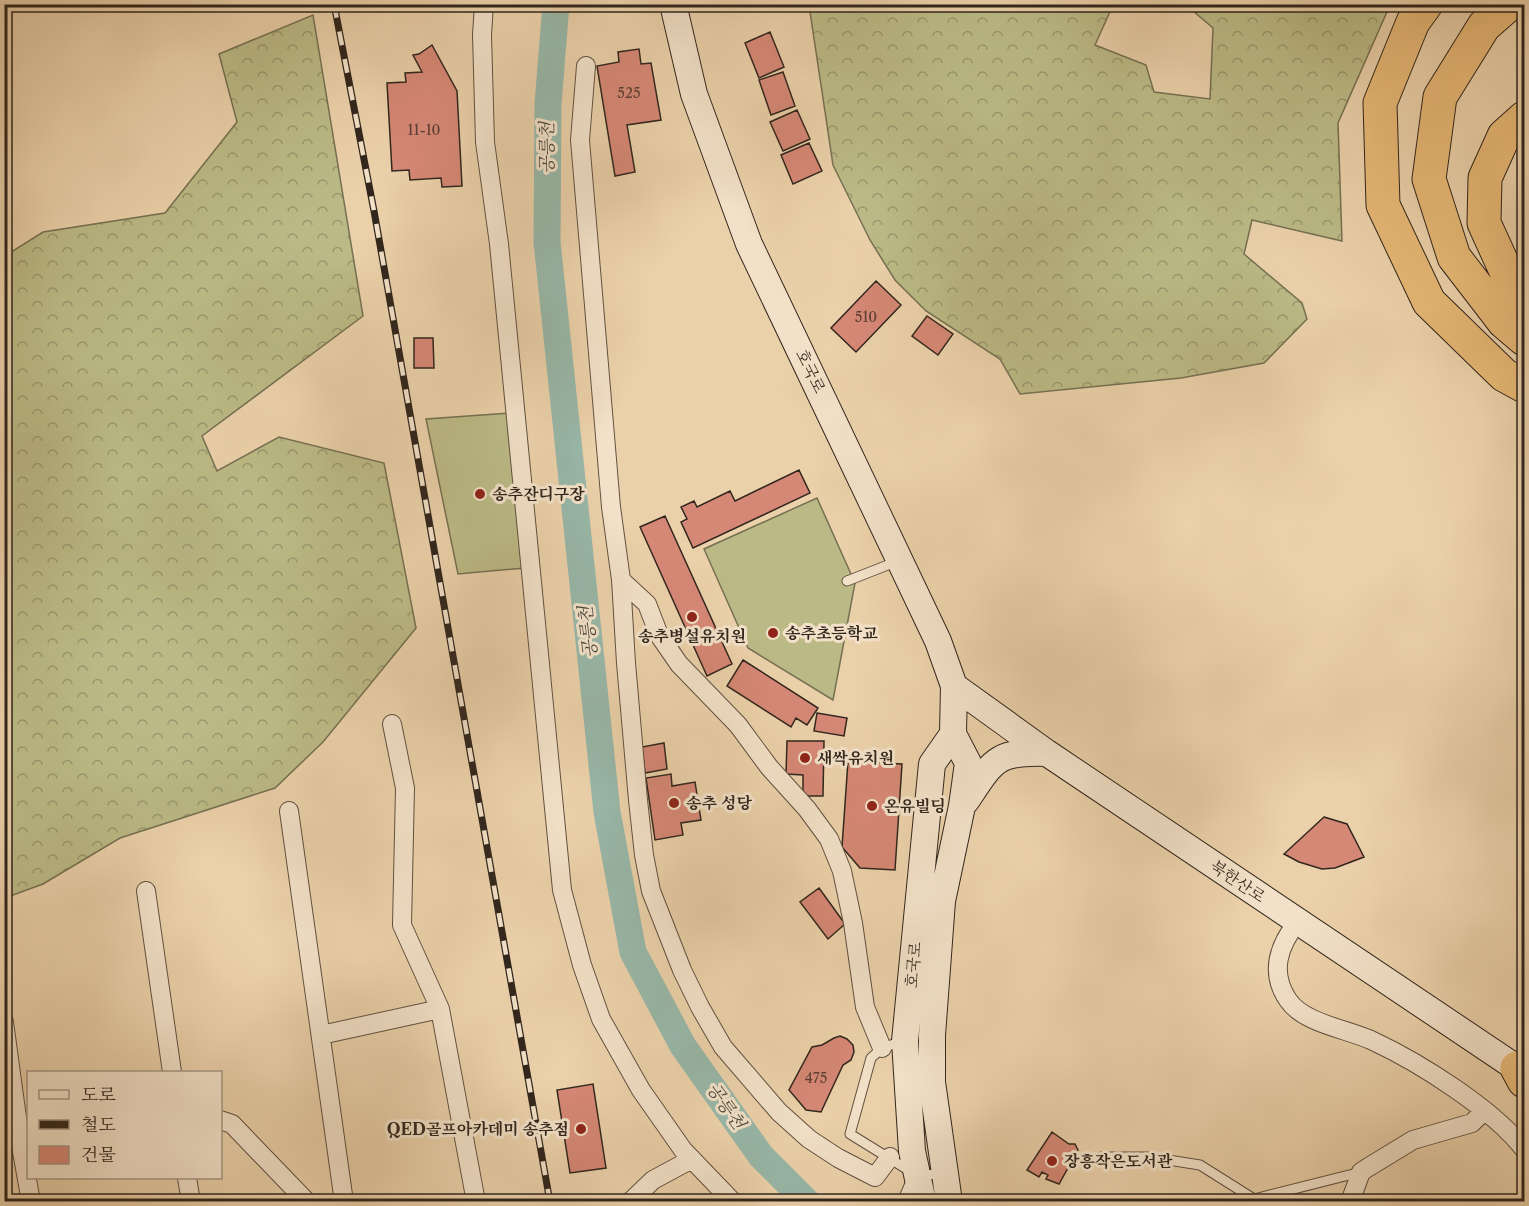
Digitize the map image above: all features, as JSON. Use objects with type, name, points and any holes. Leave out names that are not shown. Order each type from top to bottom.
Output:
[{"type":"highway","points":[[1426,4],[1413,22],[1380,103],[1383,205],[1429,302],[1504,375],[1524,386]]},
{"type":"highway","points":[[1509,4],[1484,26],[1440,97],[1429,178],[1454,257],[1504,322],[1524,339]]},
{"type":"highway","points":[[1524,118],[1504,135],[1485,178],[1484,223],[1510,280],[1524,298]]},
{"type":"street","points":[[484,4],[482,35],[485,142],[499,244],[562,890],[582,965],[601,1019],[641,1090],[683,1150],[733,1202]]},
{"type":"street","name":"호국로","points":[[673,4],[694,94],[749,244],[938,640],[954,686],[953,734],[968,763],[962,806],[942,901],[932,1035],[932,1082],[949,1202]]},
{"type":"street","points":[[586,66],[580,140],[611,507],[621,580],[644,855],[651,891],[682,970],[700,1007],[723,1047],[778,1112],[809,1139],[838,1158],[875,1177],[890,1157]]},
{"type":"street","points":[[621,580],[647,604],[659,635],[679,664],[738,725],[769,767],[807,809],[828,839],[844,882],[866,1007],[894,1044]]},
{"type":"street","name":"북한산로","points":[[954,686],[1047,753],[1522,1074]]},
{"type":"street","points":[[392,724],[405,788],[402,925],[440,1010],[476,1202]]},
{"type":"street","name":"호국로","points":[[923,1202],[894,1044],[932,764],[953,734]]},
{"type":"street","points":[[962,806],[991,764],[1006,756],[1023,752],[1047,753]]},
{"type":"street","points":[[289,811],[344,1202]]},
{"type":"street","points":[[146,891],[172,1071]]},
{"type":"street","points":[[1298,921],[1285,937],[1277,965],[1281,986],[1288,1000],[1300,1012],[1311,1018],[1373,1041],[1432,1073],[1512,1133],[1524,1149]]},
{"type":"street","points":[[321,1035],[440,1010]]},
{"type":"street","points":[[4,1022],[27,1167]]},
{"type":"street","points":[[1350,1202],[1361,1172],[1413,1140],[1472,1123],[1484,1111]]},
{"type":"street","points":[[222,1121],[232,1124],[307,1202]]},
{"type":"street","points":[[630,1202],[653,1180],[692,1159]]},
{"type":"street","points":[[906,1202],[918,1176]]},
{"type":"street","points":[[28,1179],[31,1202]]},
{"type":"street","points":[[187,1179],[191,1202]]},
{"type":"lane","points":[[847,581],[900,560]]},
{"type":"lane","points":[[894,1044],[871,1058],[850,1134],[918,1176],[944,1173]]},
{"type":"lane","points":[[1101,1157],[1149,1157],[1200,1165],[1254,1199],[1361,1172]]},
{"type":"green space","points":[[809,5],[1113,5],[1095,45],[1146,65],[1154,92],[1210,99],[1213,28],[1186,5],[1390,5],[1338,123],[1342,241],[1252,220],[1244,254],[1302,303],[1307,319],[1264,363],[1181,378],[1020,394],[1000,359],[926,311],[895,280],[870,240],[833,165]]},
{"type":"green space","points":[[313,15],[363,316],[202,436],[217,471],[279,437],[384,463],[416,628],[323,742],[275,788],[120,838],[43,884],[5,898],[5,256],[43,232],[165,213],[237,122],[219,54]]},
{"type":"green space","name":"송추잔디구장","points":[[510,413],[525,568],[458,574],[426,419]]},
{"type":"green space","points":[[817,498],[855,583],[833,700],[748,648],[704,549]]},
{"type":"building","points":[[363,4],[435,4],[436,5],[363,7]]},
{"type":"building","points":[[770,32],[784,67],[759,78],[745,43]]},
{"type":"building","points":[[432,45],[457,91],[462,186],[442,187],[441,178],[410,180],[409,170],[392,171],[387,83],[406,82],[405,73],[422,72],[413,55],[419,54]]},
{"type":"building","points":[[639,49],[641,64],[651,63],[661,120],[627,125],[635,172],[615,176],[597,66],[619,62],[618,52]]},
{"type":"building","points":[[783,72],[795,106],[771,115],[759,80]]},
{"type":"building","points":[[797,110],[810,139],[783,151],[770,122]]},
{"type":"building","points":[[809,143],[822,171],[793,184],[781,155]]},
{"type":"building","points":[[876,281],[901,305],[856,352],[831,328]]},
{"type":"building","points":[[927,316],[953,334],[938,355],[912,336]]},
{"type":"building","points":[[414,338],[433,338],[434,368],[414,368]]},
{"type":"building","points":[[799,470],[810,493],[693,548],[681,522],[687,519],[681,507],[694,501],[697,507],[730,491],[735,501]]},
{"type":"building","points":[[665,516],[732,664],[707,676],[640,527]]},
{"type":"building","points":[[743,660],[818,708],[807,725],[796,718],[791,727],[727,686]]},
{"type":"building","points":[[817,713],[847,718],[844,736],[814,731]]},
{"type":"building","name":"새싹유치원","points":[[787,741],[824,741],[823,796],[803,796],[803,775],[786,774]]},
{"type":"building","points":[[664,743],[667,769],[645,773],[642,747]]},
{"type":"building","name":"온유빌딩","points":[[848,761],[902,764],[895,870],[860,868],[842,847]]},
{"type":"building","name":"송추 성당","points":[[671,774],[672,786],[695,782],[701,820],[681,823],[683,835],[655,840],[646,778]]},
{"type":"building","points":[[1324,817],[1347,824],[1364,857],[1335,868],[1322,869],[1299,862],[1284,854]]},
{"type":"building","points":[[819,888],[845,924],[828,939],[800,902]]},
{"type":"building","points":[[840,1036],[853,1045],[854,1052],[851,1060],[843,1065],[821,1112],[806,1110],[789,1090],[812,1047]]},
{"type":"building","name":"QED골프아카데미 송추점","points":[[593,1084],[606,1168],[570,1173],[557,1090]]},
{"type":"building","name":"장흥작은도서관","points":[[1052,1132],[1069,1144],[1075,1144],[1078,1150],[1059,1184],[1046,1179],[1048,1175],[1042,1172],[1039,1177],[1027,1170]]},
{"type":"waterway","points":[[546,4],[555,15]]},
{"type":"waterway","name":"공릉천","points":[[556,4],[548,104],[547,242],[607,812],[633,952],[683,1046],[761,1156],[807,1202]]},
{"type":"railway","points":[[334,4],[374,211],[550,1202]]},
{"type":"place","name":"송추잔디구장","points":[[480,494]]},
{"type":"place","name":"송추병설유치원","points":[[692,617]]},
{"type":"place","name":"송추초등학교","points":[[773,633]]},
{"type":"place","name":"새싹유치원","points":[[805,758]]},
{"type":"place","name":"송추 성당","points":[[674,803]]},
{"type":"place","name":"온유빌딩","points":[[872,806]]},
{"type":"place","name":"QED골프아카데미 송추점","points":[[581,1129]]},
{"type":"place","name":"장흥작은도서관","points":[[1052,1161]]}]
